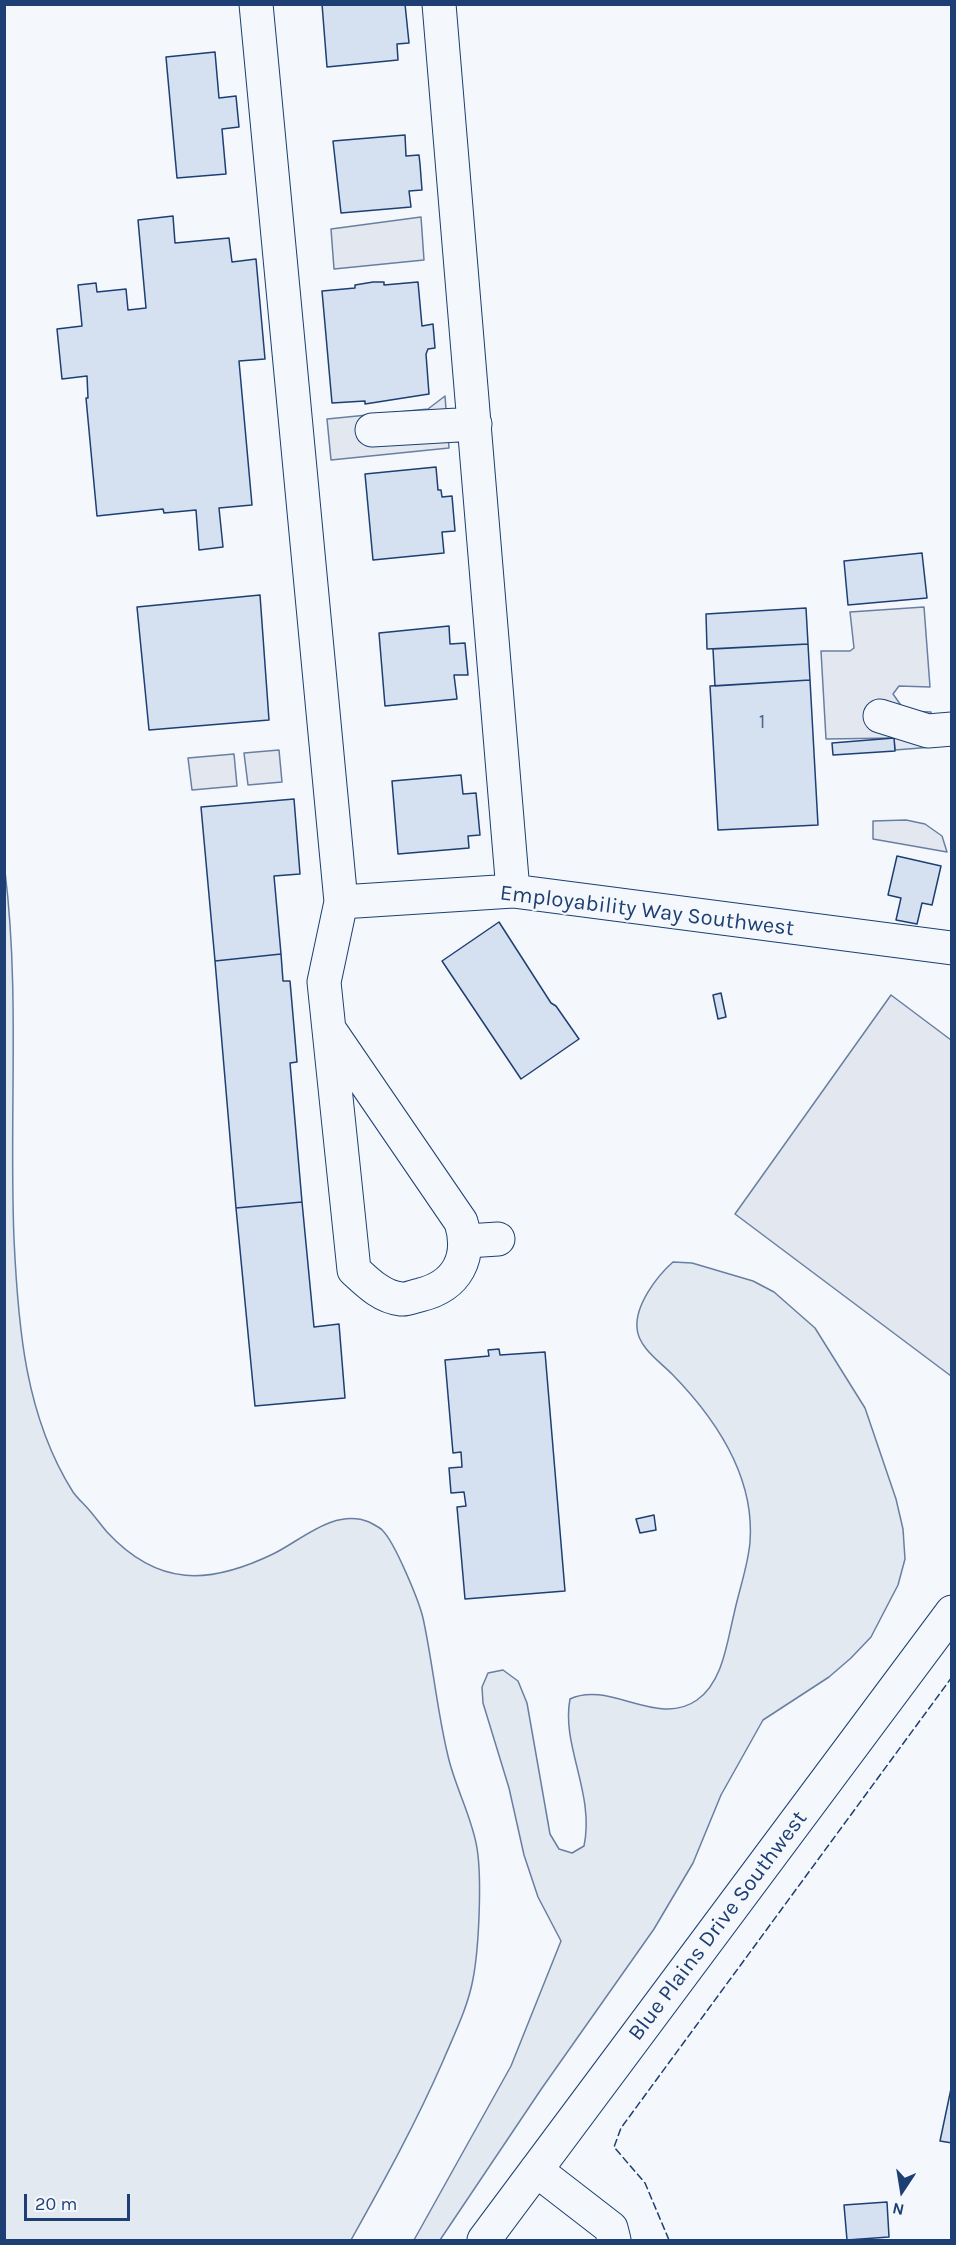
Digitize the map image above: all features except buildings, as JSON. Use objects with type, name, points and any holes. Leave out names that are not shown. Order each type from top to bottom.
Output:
[{"type":"street","points":[[256,4],[341,902],[324,982],[354,1270],[374,1290],[402,1299],[440,1290],[483,1240],[461,1222],[329,1029]]},
{"type":"street","points":[[440,4],[513,891]]},
{"type":"street","points":[[372,430],[475,424]]},
{"type":"street","points":[[880,716],[927,731],[951,729]]},
{"type":"street","name":"Employability Way Southwest","points":[[341,902],[513,891],[951,948]]},
{"type":"street","name":"Blue Plains Drive Southwest","points":[[484,2241],[951,1612]]},
{"type":"street","points":[[536,2170],[611,2228],[614,2241]]},
{"type":"shaded area","points":[[421,217],[424,260],[334,269],[331,229]]},
{"type":"shaded area","points":[[445,396],[449,448],[331,460],[327,419],[428,409]]},
{"type":"shaded area","points":[[924,607],[930,687],[899,686],[893,694],[905,711],[931,712],[933,747],[895,750],[894,738],[826,739],[821,651],[850,651],[854,648],[850,612]]},
{"type":"shaded area","points":[[279,750],[282,782],[248,785],[244,753]]},
{"type":"shaded area","points":[[234,754],[237,786],[192,790],[188,758]]},
{"type":"shaded area","points":[[906,820],[925,824],[942,836],[947,852],[873,839],[873,821]]},
{"type":"shaded area","points":[[5,871],[12,963],[13,1193],[18,1305],[27,1370],[34,1401],[44,1433],[73,1492],[107,1532],[126,1550],[145,1563],[165,1571],[185,1575],[206,1575],[250,1564],[331,1522],[356,1519],[369,1522],[382,1530],[394,1547],[421,1610],[448,1756],[471,1825],[479,1861],[480,1895],[475,1966],[464,2010],[433,2084],[351,2240],[5,2240]]},
{"type":"shaded area","points":[[891,995],[951,1040],[951,1376],[735,1214]]},
{"type":"shaded area","points":[[673,1262],[692,1263],[753,1281],[774,1292],[815,1328],[865,1408],[896,1499],[903,1529],[905,1559],[898,1585],[871,1637],[829,1677],[763,1720],[721,1795],[693,1863],[654,1929],[542,2088],[440,2240],[414,2240],[511,2066],[561,1941],[538,1897],[524,1855],[509,1788],[483,1703],[482,1687],[488,1673],[503,1670],[518,1681],[527,1703],[550,1834],[559,1849],[572,1853],[584,1846],[586,1826],[582,1789],[570,1734],[568,1717],[570,1699],[585,1695],[601,1695],[650,1707],[666,1709],[682,1707],[697,1700],[706,1692],[713,1683],[723,1661],[749,1551],[750,1518],[739,1472],[717,1430],[688,1391],[645,1348],[638,1335],[637,1319],[643,1301],[660,1275]]},
{"type":"fence","points":[[669,2240],[645,2183],[614,2147],[621,2128],[952,1677]]}]
